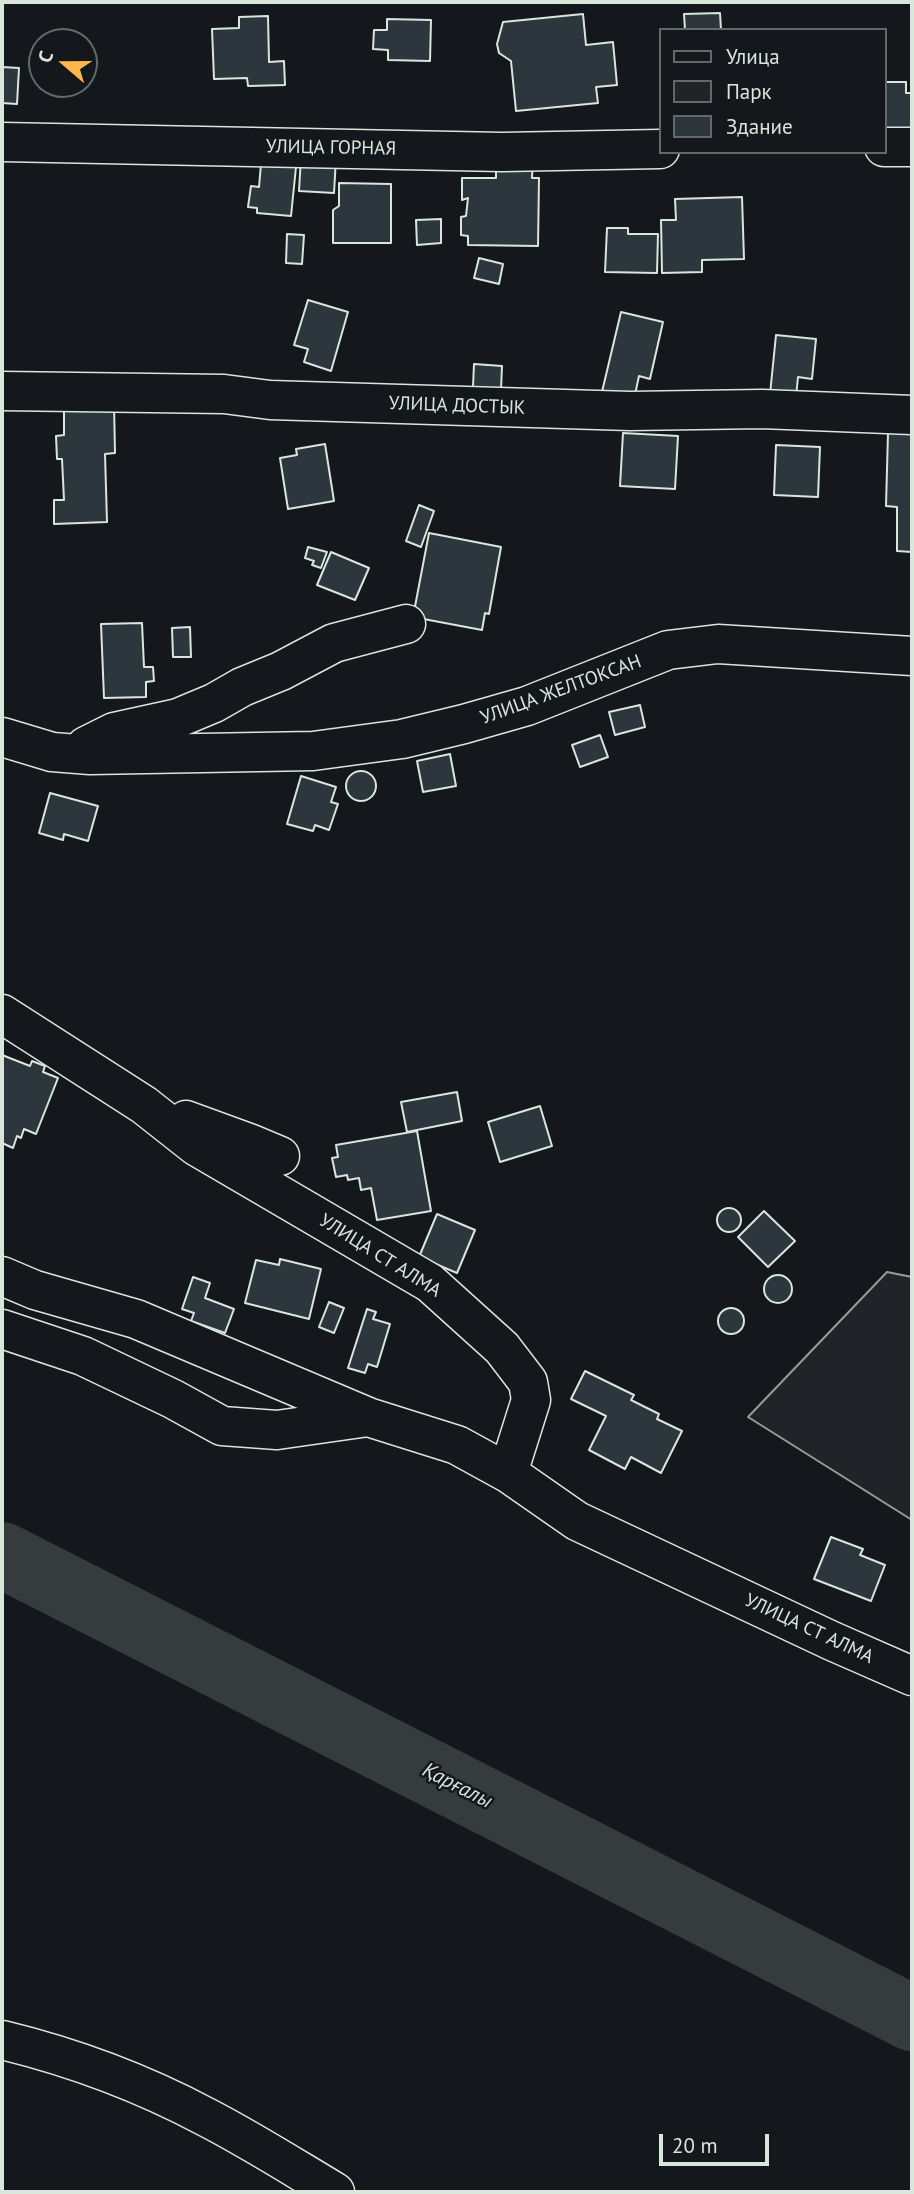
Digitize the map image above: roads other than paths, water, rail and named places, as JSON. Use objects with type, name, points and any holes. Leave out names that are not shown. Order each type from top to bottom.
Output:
[{"type":"street","name":"УЛИЦА ГОРНАЯ","points":[[2,142],[502,152],[659,149]]},
{"type":"street","points":[[886,148],[912,147]]},
{"type":"street","name":"УЛИЦА ДОСТЫК","points":[[2,391],[224,394],[270,400],[912,415]]},
{"type":"street","points":[[72,754],[114,732],[178,718],[202,708],[334,643],[406,624]]},
{"type":"street","name":"УЛИЦА ЖЕЛТОКСАН","points":[[2,737],[52,752],[72,754],[313,751],[402,739],[527,706],[668,650],[718,644],[912,656]]},
{"type":"street","name":"УЛИЦА СТ АЛМА","points":[[2,1014],[144,1105],[196,1146],[430,1283],[502,1348],[528,1382],[531,1400],[508,1473],[577,1521],[832,1641],[912,1675]]},
{"type":"street","points":[[144,1105],[280,1156]]},
{"type":"street","points":[[2,1276],[35,1290],[136,1319],[368,1417],[457,1445],[508,1473]]},
{"type":"street","points":[[2,1329],[83,1356],[222,1426],[277,1430],[368,1417]]},
{"type":"street","points":[[2,2040],[64,2057],[147,2089],[207,2117],[335,2192]]},
{"type":"waterway","name":"Қарғалы","points":[[2,1555],[912,2018]]}]
